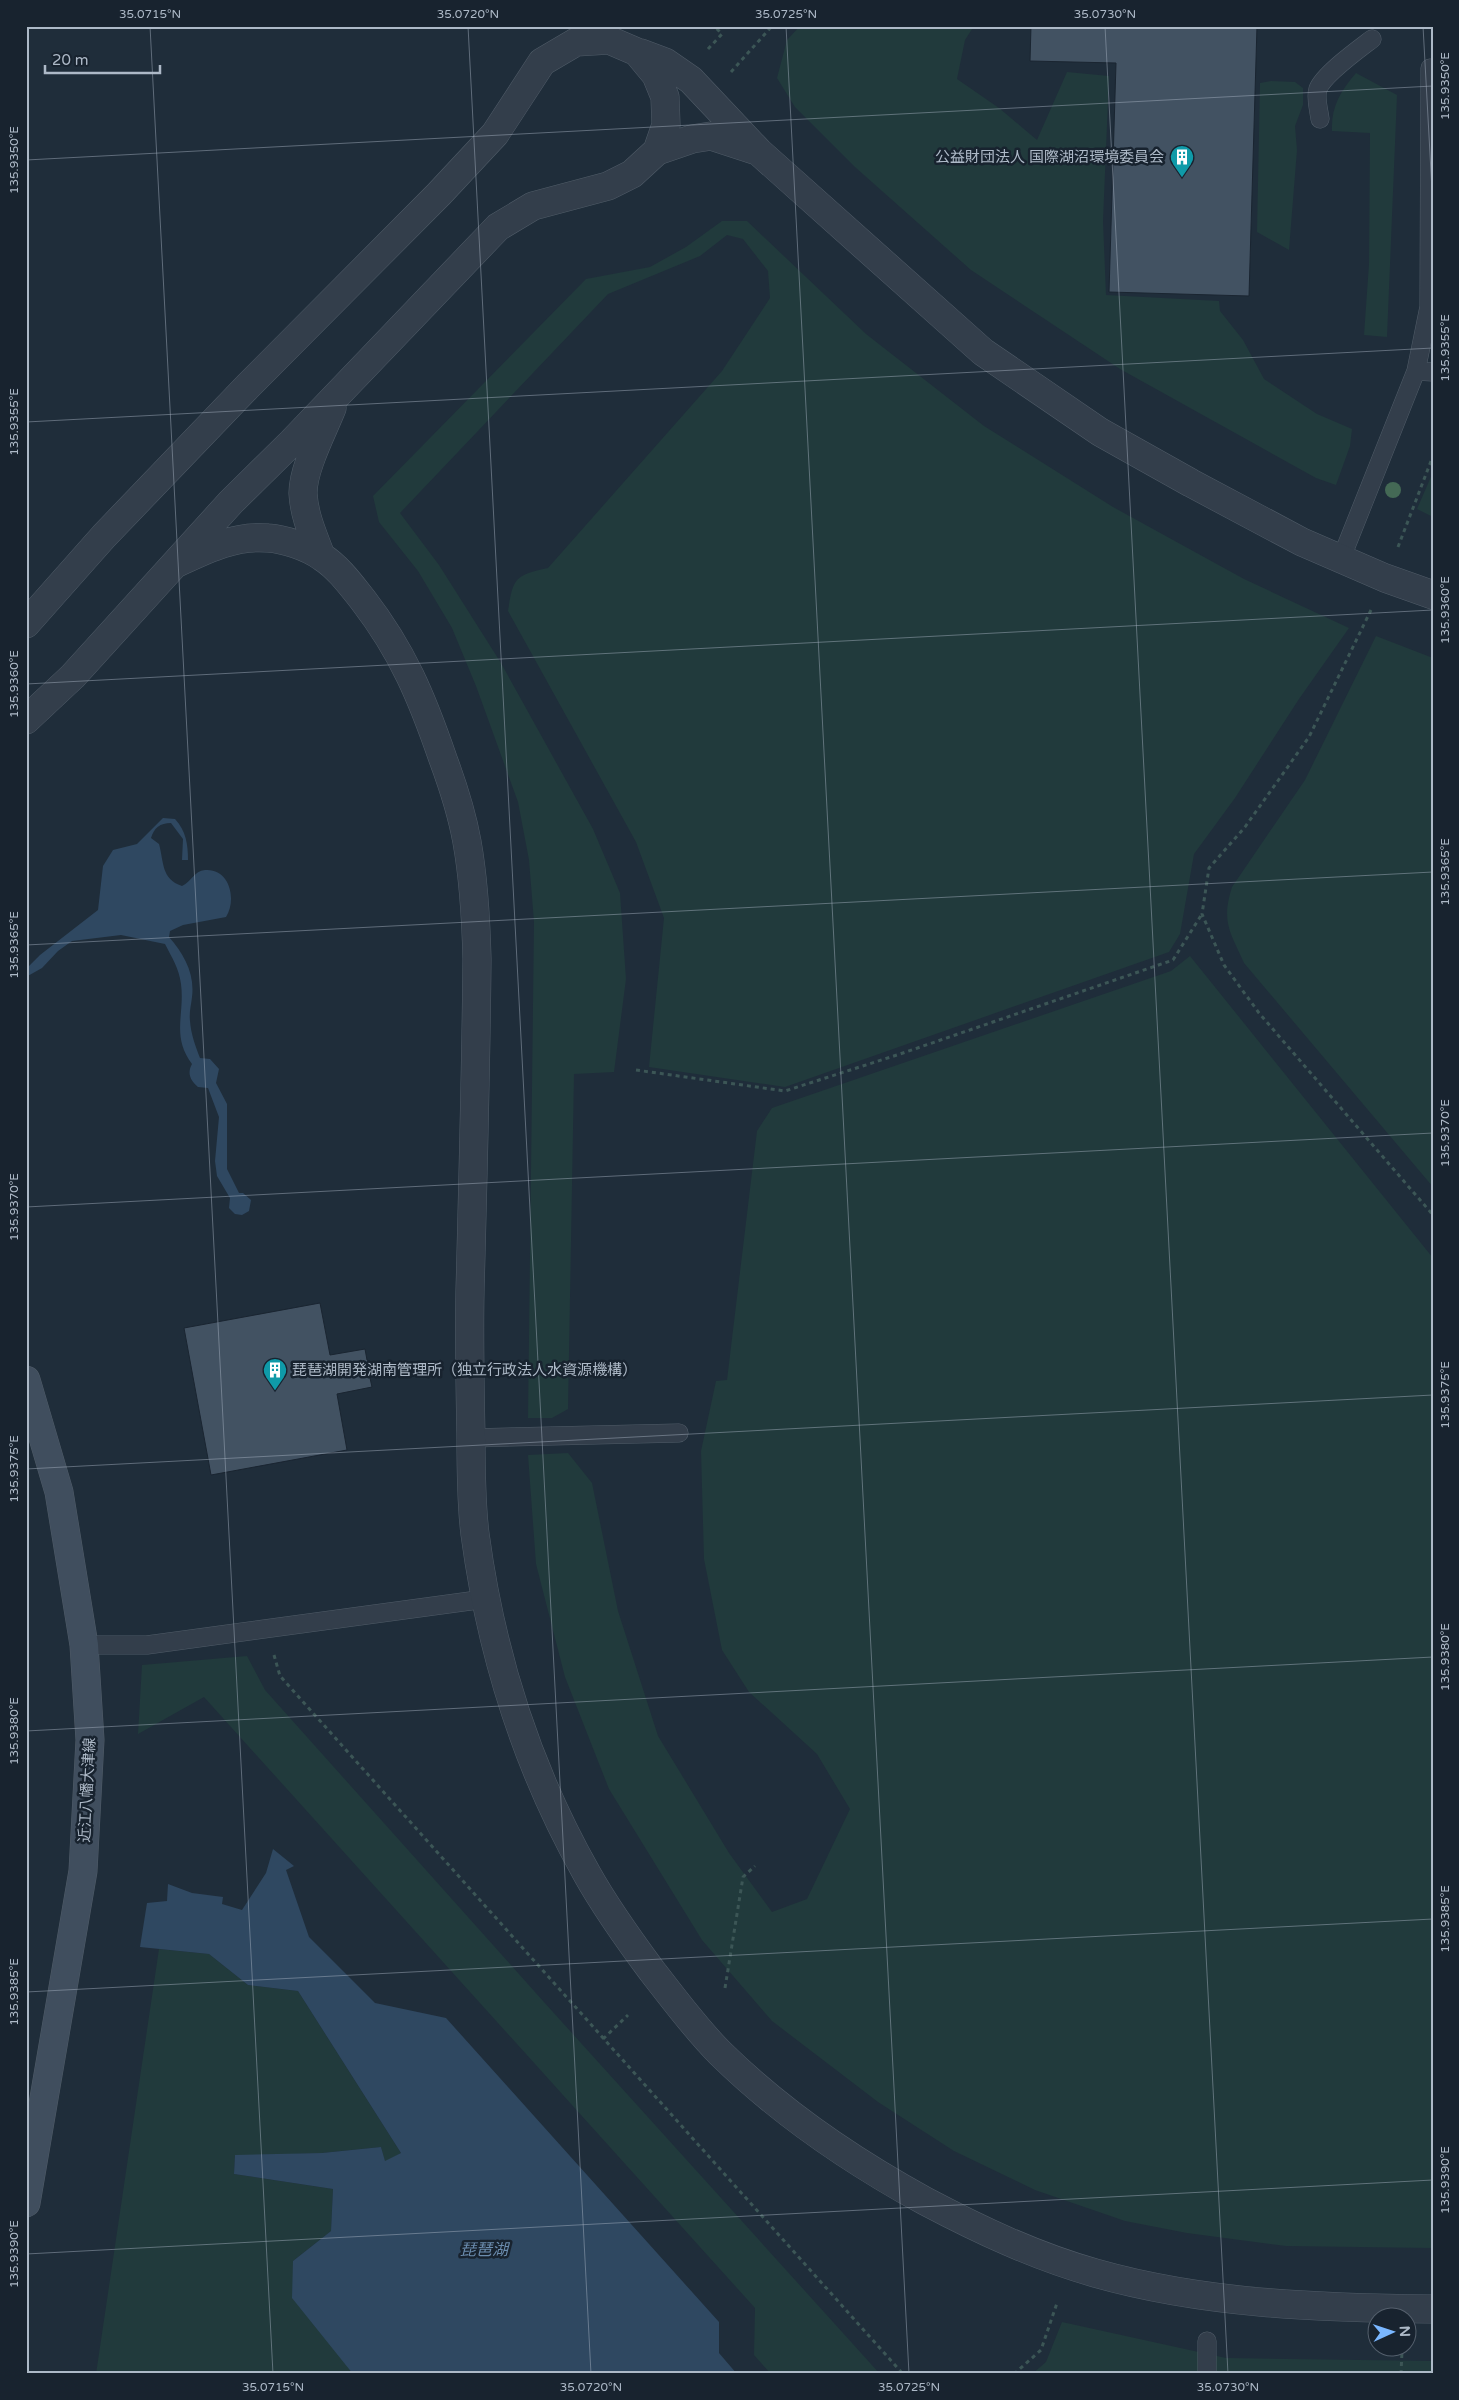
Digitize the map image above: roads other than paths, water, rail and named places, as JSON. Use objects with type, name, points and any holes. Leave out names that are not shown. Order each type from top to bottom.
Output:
[{"type":"main road","name":"近江八幡大津線","points":[[26,1380],[59,1492],[84,1645],[90,1740],[83,1871],[26,2203]]},
{"type":"street","points":[[26,624],[124,514],[439,194],[495,134],[542,62],[576,42],[609,40],[665,62],[691,80],[759,152],[983,352],[1108,437],[1302,542],[1433,595]]},
{"type":"street","points":[[638,52],[656,75],[665,97],[666,126],[657,151]]},
{"type":"street","points":[[26,720],[74,676],[231,502],[498,228],[533,206],[616,182],[632,174],[657,151],[692,139],[711,136],[759,152]]},
{"type":"street","points":[[321,556],[306,513],[303,490],[308,470],[337,394]]},
{"type":"street","points":[[175,564],[220,544],[247,538],[270,538],[296,545],[321,556],[346,578],[395,646],[416,684],[453,787],[467,841],[475,899],[477,959],[469,1349],[474,1530],[486,1599],[508,1694],[527,1748],[559,1820],[588,1876],[633,1944],[681,2009],[716,2049],[794,2118],[843,2154],[966,2223],[1025,2250],[1097,2273],[1218,2298],[1318,2307],[1433,2309]]},
{"type":"lane","points":[[1320,120],[1317,103],[1318,88],[1337,66],[1372,39]]},
{"type":"lane","points":[[1341,559],[1424,372],[1429,307],[1430,68]]},
{"type":"lane","points":[[471,1438],[679,1432]]},
{"type":"lane","points":[[84,1645],[147,1645],[486,1599]]},
{"type":"lane","points":[[1207,2342],[1207,2374]]},
{"type":"water","points":[[163,818],[175,819],[184,833],[188,849],[188,860],[182,860],[183,839],[171,823],[161,825],[154,831],[151,838],[159,844],[164,869],[170,879],[182,886],[201,871],[214,871],[226,880],[231,894],[231,902],[226,917],[183,925],[170,931],[169,937],[184,957],[192,980],[190,1021],[198,1053],[200,1058],[210,1059],[219,1069],[216,1083],[227,1104],[227,1169],[239,1193],[243,1193],[251,1200],[249,1211],[242,1215],[235,1214],[229,1208],[230,1198],[217,1176],[215,1161],[219,1117],[208,1088],[198,1087],[190,1076],[192,1064],[182,1044],[180,1034],[182,995],[180,978],[165,944],[121,935],[72,941],[58,951],[42,968],[26,977],[26,969],[40,955],[98,910],[103,866],[113,850],[137,844]]},
{"type":"water","name":"琵琶湖","points":[[273,1849],[294,1866],[286,1870],[309,1937],[375,2003],[446,2018],[719,2322],[719,2353],[737,2374],[353,2374],[292,2298],[293,2261],[331,2231],[333,2189],[234,2174],[235,2155],[322,2153],[381,2147],[385,2161],[401,2153],[298,1991],[248,1985],[209,1954],[140,1947],[147,1903],[167,1901],[168,1884],[192,1893],[223,1897],[222,1904],[242,1910],[266,1873]]},
{"type":"place","name":"公益財団法人 国際湖沼環境委員会","points":[[1182,178]]},
{"type":"place","name":"琵琶湖開発湖南管理所（独立行政法人水資源機構）","points":[[275,1391]]}]
